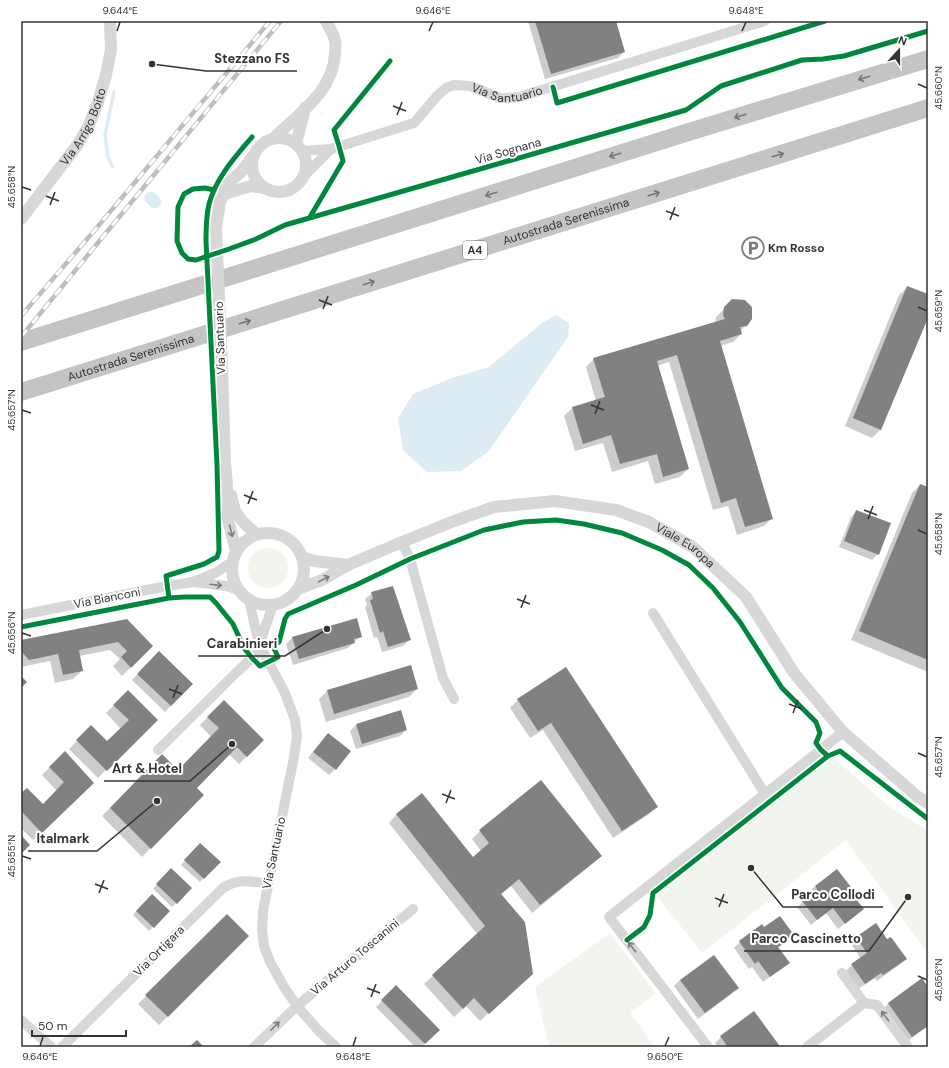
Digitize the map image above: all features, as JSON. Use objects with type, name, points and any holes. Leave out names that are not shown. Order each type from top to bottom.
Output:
[{"type":"highway","points":[[21,342],[692,131],[928,59]]},
{"type":"highway","name":"Autostrada Serenissima","points":[[21,392],[928,108]]},
{"type":"street","name":"Via Arrigo Boito","points":[[21,219],[78,144],[89,125],[106,75],[111,50],[110,21]]},
{"type":"street","name":"Via Santuario","points":[[274,138],[318,95],[331,74],[335,62],[335,40],[326,21]]},
{"type":"street","name":"Via Santuario","points":[[273,605],[261,604],[249,600],[243,596],[234,582],[231,572],[234,556],[226,512],[227,484],[216,228],[220,202],[226,185],[246,166],[260,146],[266,141],[274,138],[290,140],[299,148],[331,149],[414,123],[437,96],[446,88],[454,85],[470,86],[500,98],[519,97],[765,21]]},
{"type":"street","points":[[304,176],[306,167],[305,159],[299,148],[305,108]]},
{"type":"street","name":"Via Santuario","points":[[224,194],[252,186],[265,188],[272,191],[287,191],[300,182],[331,149]]},
{"type":"street","points":[[255,153],[252,161],[252,169],[254,176],[265,188]]},
{"type":"street","name":"Via Santuario","points":[[227,484],[236,511],[242,522],[256,534]]},
{"type":"street","name":"Viale Europa","points":[[298,589],[322,580],[348,564],[454,521],[494,507],[555,501],[616,510],[649,522],[693,547],[746,597],[794,673],[843,732],[918,797],[928,803]]},
{"type":"street","points":[[158,750],[261,647],[273,605],[283,602],[291,596],[298,589],[303,579],[304,568],[302,557],[298,549],[292,541],[275,533],[266,532],[256,534],[248,538],[241,544],[234,556]]},
{"type":"street","points":[[402,542],[410,559],[443,678],[454,700]]},
{"type":"street","name":"Via Bianconi","points":[[21,615],[193,582],[214,573],[234,556]]},
{"type":"street","name":"Viale Europa","points":[[302,557],[314,561],[348,564]]},
{"type":"street","name":"Via Bianconi","points":[[193,582],[226,586],[238,590]]},
{"type":"street","name":"Via Santuario","points":[[249,600],[261,647],[285,693],[295,720],[297,736],[262,916],[264,946],[270,962],[297,1006],[318,1030],[336,1047]]},
{"type":"street","points":[[653,613],[765,794]]},
{"type":"street","points":[[708,1047],[609,917],[843,732]]},
{"type":"street","name":"Via Ortigara","points":[[62,1047],[223,888],[236,881],[268,884]]},
{"type":"street","name":"Via Arturo Toscanini","points":[[254,1047],[297,1006],[413,909]]},
{"type":"street","points":[[842,973],[864,1003],[877,1005],[908,1047]]},
{"type":"street","points":[[807,1047],[864,1003]]},
{"type":"street","points":[[21,1020],[50,1047]]},
{"type":"shaded area","points":[[556,315],[569,323],[568,337],[488,452],[461,471],[427,472],[403,450],[398,418],[413,394],[452,378],[489,367],[542,323]]},
{"type":"shaded area","points":[[272,548],[279,551],[285,557],[288,568],[287,576],[279,585],[272,588],[264,588],[257,585],[249,576],[248,564],[251,557],[260,549]]},
{"type":"shaded area","points":[[833,757],[888,806],[928,831],[928,954],[846,840],[702,953],[657,896]]},
{"type":"shaded area","points":[[610,933],[656,994],[630,1013],[655,1047],[549,1047],[535,987]]},
{"type":"building","points":[[535,21],[616,21],[625,52],[551,74]]},
{"type":"building","points":[[907,286],[928,294],[928,318],[881,430],[853,418]]},
{"type":"building","points":[[732,299],[745,300],[752,307],[752,319],[747,326],[740,327],[742,334],[720,341],[773,519],[745,527],[736,498],[721,503],[677,355],[657,361],[689,469],[663,477],[657,454],[620,464],[611,435],[583,444],[572,407],[605,397],[593,358],[725,319],[723,315],[724,307]]},
{"type":"building","points":[[920,484],[928,487],[928,660],[859,631]]},
{"type":"building","points":[[856,510],[891,523],[879,555],[844,541]]},
{"type":"building","points":[[393,586],[411,640],[388,647],[383,631],[380,633],[370,600],[373,599],[371,592]]},
{"type":"building","points":[[357,618],[362,637],[354,639],[355,643],[299,659],[292,637]]},
{"type":"building","points":[[127,619],[153,646],[131,668],[121,657],[127,651],[118,642],[79,650],[83,671],[63,675],[58,654],[29,660],[21,651],[21,640]]},
{"type":"building","points":[[159,651],[193,684],[171,706],[137,674]]},
{"type":"building","points":[[411,665],[418,689],[334,714],[327,690]]},
{"type":"building","points":[[566,667],[658,807],[622,831],[551,723],[538,731],[517,699]]},
{"type":"building","points":[[21,676],[27,682],[21,688]]},
{"type":"building","points":[[128,690],[158,720],[107,771],[76,740],[91,725],[107,741],[129,720],[113,705]]},
{"type":"building","points":[[224,700],[264,740],[247,757],[237,747],[197,788],[204,795],[151,849],[110,808],[162,754],[178,770],[219,728],[207,717]]},
{"type":"building","points":[[401,710],[407,730],[362,744],[356,724]]},
{"type":"building","points":[[328,733],[351,751],[336,770],[313,752]]},
{"type":"building","points":[[65,751],[94,783],[42,833],[21,811],[21,793],[27,788],[43,804],[64,782],[49,767]]},
{"type":"building","points":[[541,780],[602,856],[540,905],[519,879],[501,894],[525,922],[533,974],[489,1014],[474,998],[463,1009],[432,975],[485,926],[396,814],[422,793],[473,857],[489,843],[479,830]]},
{"type":"building","points":[[21,835],[30,845],[21,854]]},
{"type":"building","points":[[200,843],[221,862],[204,879],[184,860]]},
{"type":"building","points":[[171,868],[192,888],[177,904],[156,884]]},
{"type":"building","points":[[837,869],[854,891],[851,893],[864,909],[845,924],[833,908],[817,920],[802,901],[817,889],[815,886]]},
{"type":"building","points":[[152,894],[170,911],[154,928],[136,911]]},
{"type":"building","points":[[227,914],[249,936],[168,1017],[145,995]]},
{"type":"building","points":[[780,916],[794,935],[778,947],[790,963],[770,977],[758,961],[755,964],[739,941],[762,924],[764,927]]},
{"type":"building","points":[[876,923],[887,939],[891,937],[907,959],[883,975],[881,973],[865,984],[851,964],[867,953],[856,937]]},
{"type":"building","points":[[714,955],[739,988],[705,1013],[680,980]]},
{"type":"building","points":[[922,978],[928,987],[928,1026],[912,1037],[888,1003]]},
{"type":"building","points":[[396,985],[440,1030],[425,1044],[381,1000]]},
{"type":"building","points":[[754,1011],[779,1045],[777,1047],[728,1047],[720,1036]]},
{"type":"building","points":[[197,1040],[204,1047],[189,1047]]},
{"type":"waterway","points":[[113,167],[108,157],[105,135],[114,92]]},
{"type":"waterway","points":[[151,198],[155,202]]},
{"type":"railway","points":[[21,316],[270,21]]},
{"type":"railway","points":[[21,337],[281,21]]},
{"type":"cycle path","points":[[553,87],[557,103],[825,21]]},
{"type":"cycle path","name":"Via Sognana","points":[[214,190],[205,188],[193,189],[184,194],[178,207],[177,241],[182,253],[188,259],[196,260],[229,249],[256,239],[285,225],[686,110],[721,86],[802,60],[844,56],[928,31]]},
{"type":"cycle path","points":[[310,217],[343,161],[334,130],[390,61]]},
{"type":"cycle path","points":[[252,137],[239,152],[216,185],[209,204],[207,218],[206,241],[217,465],[219,551],[217,557],[204,564],[166,576],[169,598],[210,597],[233,624],[244,648],[260,666],[278,657],[273,646],[279,642],[285,619],[288,614],[356,585],[410,559],[484,530],[523,522],[556,520],[584,524],[622,533],[662,550],[689,565],[713,588],[740,622],[782,688],[816,722],[820,733],[816,743],[821,750],[828,756],[840,751],[928,819]]},
{"type":"cycle path","points":[[21,627],[169,598]]},
{"type":"cycle path","points":[[627,940],[644,927],[650,915],[653,893],[828,756]]},
{"type":"place","name":"Stezzano FS","points":[[152,64]]},
{"type":"place","name":"Km Rosso","points":[[753,248]]},
{"type":"place","name":"Carabinieri","points":[[327,629]]},
{"type":"place","name":"Art & Hotel","points":[[232,744]]},
{"type":"place","name":"Italmark","points":[[157,801]]},
{"type":"place","name":"Parco Collodi","points":[[751,868]]},
{"type":"place","name":"Parco Cascinetto","points":[[908,897]]}]
